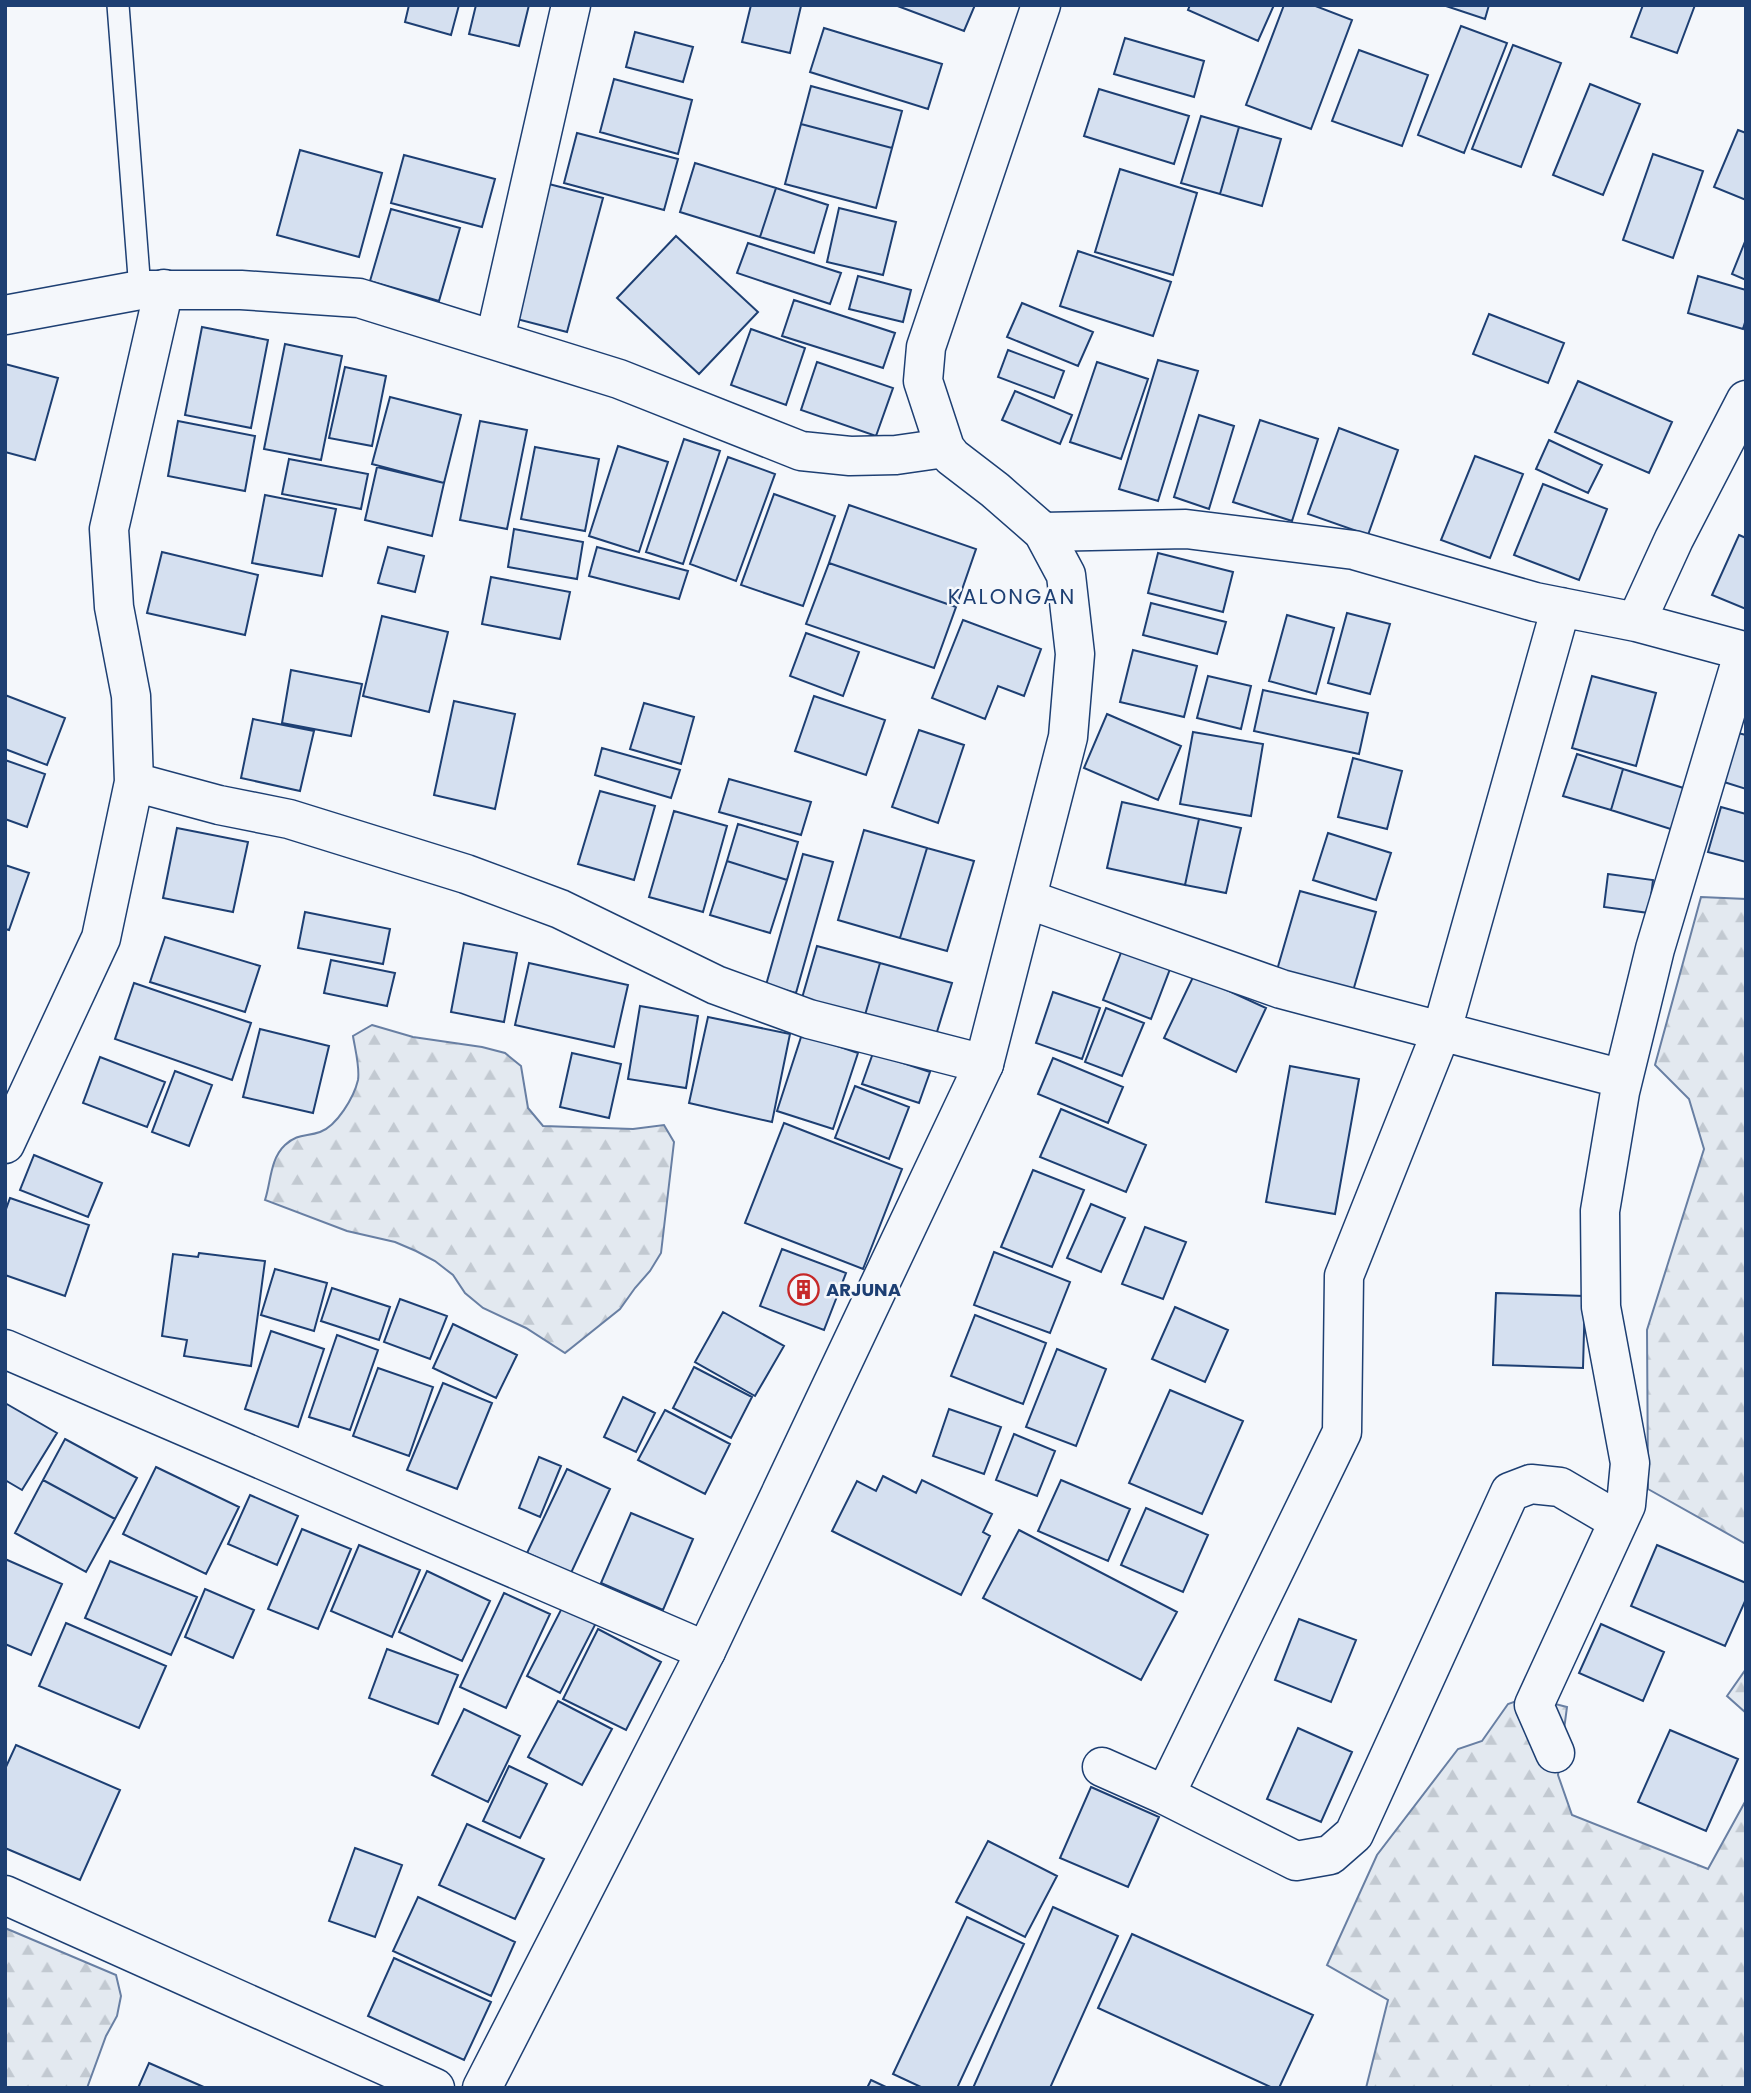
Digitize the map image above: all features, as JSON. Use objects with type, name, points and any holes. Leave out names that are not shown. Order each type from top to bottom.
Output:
[{"type":"street","points":[[495,339],[571,5]]},
{"type":"street","points":[[482,2088],[706,1651],[984,1064],[1068,737],[1075,654],[1066,575],[1043,532],[995,489],[952,457],[945,447],[923,381],[926,347],[1041,5]]},
{"type":"street","points":[[5,1144],[101,938],[135,782],[131,695],[114,607],[109,529],[152,289]]},
{"type":"street","points":[[5,315],[152,289],[241,290],[359,298],[619,379],[801,451],[850,456],[896,456],[945,447]]},
{"type":"street","points":[[1636,622],[1674,539],[1746,400]]},
{"type":"street","points":[[1043,532],[1186,529],[1354,550],[1561,607],[1636,622],[1745,651],[1654,949],[1623,1079],[1600,1211],[1601,1307],[1630,1463],[1626,1505],[1534,1704],[1555,1753]]},
{"type":"street","points":[[1165,1795],[1342,1432],[1344,1276],[1442,1030],[1561,607]]},
{"type":"street","points":[[135,782],[219,805],[289,819],[466,874],[560,909],[716,985],[809,1019],[984,1064]]},
{"type":"street","points":[[1027,899],[1281,989],[1623,1079]]},
{"type":"street","points":[[5,1349],[706,1651]]},
{"type":"street","points":[[1102,1767],[1165,1795],[1296,1861],[1330,1855],[1354,1834],[1510,1492],[1531,1483],[1560,1487],[1618,1521]]},
{"type":"street","points":[[5,1895],[435,2088]]},
{"type":"lane","points":[[118,5],[152,289]]},
{"type":"green space","points":[[1701,897],[1746,899],[1746,1544],[1648,1489],[1647,1330],[1704,1149],[1689,1099],[1655,1065]]},
{"type":"green space","points":[[372,1025],[413,1037],[505,1053],[521,1066],[528,1108],[543,1126],[633,1129],[664,1125],[674,1142],[661,1253],[620,1309],[565,1353],[526,1328],[483,1308],[465,1293],[453,1275],[416,1251],[395,1242],[347,1231],[265,1200],[276,1157],[285,1145],[294,1139],[326,1129],[349,1102],[358,1080],[353,1036]]},
{"type":"green space","points":[[1746,1669],[1746,1713],[1727,1696]]},
{"type":"green space","points":[[1528,1697],[1567,1707],[1558,1775],[1572,1815],[1708,1869],[1746,1800],[1746,2088],[1366,2088],[1388,2000],[1327,1965],[1377,1855],[1458,1749],[1482,1741],[1508,1704]]},
{"type":"green space","points":[[5,1928],[116,1975],[121,1996],[117,2016],[106,2036],[87,2088],[5,2088]]},
{"type":"building","points":[[409,5],[459,5],[451,35],[405,22]]},
{"type":"building","points":[[476,5],[529,5],[519,46],[469,34]]},
{"type":"building","points":[[751,5],[801,6],[790,53],[742,42]]},
{"type":"building","points":[[895,5],[975,5],[964,31]]},
{"type":"building","points":[[1190,5],[1274,5],[1258,41],[1188,10]]},
{"type":"building","points":[[1284,5],[1313,5],[1352,20],[1311,129],[1246,105]]},
{"type":"building","points":[[1443,5],[1489,5],[1485,19]]},
{"type":"building","points":[[1643,5],[1695,5],[1677,53],[1631,37]]},
{"type":"building","points":[[1461,26],[1507,43],[1464,153],[1418,135]]},
{"type":"building","points":[[824,28],[942,64],[928,109],[810,72]]},
{"type":"building","points":[[635,32],[693,47],[683,82],[626,67]]},
{"type":"building","points":[[1125,38],[1204,61],[1194,97],[1114,74]]},
{"type":"building","points":[[1513,45],[1561,63],[1521,167],[1472,149]]},
{"type":"building","points":[[1359,50],[1428,75],[1402,146],[1332,121]]},
{"type":"building","points":[[614,79],[692,100],[678,154],[600,132]]},
{"type":"building","points":[[1590,84],[1640,104],[1603,195],[1553,175]]},
{"type":"building","points":[[811,86],[902,111],[892,148],[801,124]]},
{"type":"building","points":[[1099,89],[1189,116],[1174,164],[1084,136]]},
{"type":"building","points":[[1201,116],[1239,127],[1220,194],[1181,183]]},
{"type":"building","points":[[801,124],[892,148],[876,208],[785,184]]},
{"type":"building","points":[[1239,127],[1281,139],[1262,206],[1220,194]]},
{"type":"building","points":[[1738,130],[1746,133],[1746,200],[1714,187]]},
{"type":"building","points":[[577,133],[678,159],[664,210],[564,183]]},
{"type":"building","points":[[300,150],[382,173],[359,257],[277,235]]},
{"type":"building","points":[[1653,154],[1703,171],[1673,258],[1623,240]]},
{"type":"building","points":[[404,155],[495,179],[482,227],[391,203]]},
{"type":"building","points":[[695,163],[776,188],[760,237],[680,212]]},
{"type":"building","points":[[1120,169],[1197,193],[1173,275],[1095,252]]},
{"type":"building","points":[[545,183],[603,198],[567,332],[509,317]]},
{"type":"building","points":[[776,188],[828,205],[814,253],[760,237]]},
{"type":"building","points":[[839,208],[896,222],[883,275],[827,262]]},
{"type":"building","points":[[391,209],[460,228],[439,301],[370,281]]},
{"type":"building","points":[[676,236],[758,312],[699,374],[617,298]]},
{"type":"building","points":[[1746,239],[1746,280],[1732,274]]},
{"type":"building","points":[[748,243],[841,273],[830,304],[737,273]]},
{"type":"building","points":[[1078,251],[1171,282],[1153,336],[1060,306]]},
{"type":"building","points":[[858,276],[911,290],[903,322],[849,309]]},
{"type":"building","points":[[1698,276],[1746,290],[1746,319],[1743,329],[1688,313]]},
{"type":"building","points":[[794,300],[895,333],[883,368],[782,336]]},
{"type":"building","points":[[1022,303],[1093,332],[1078,366],[1007,337]]},
{"type":"building","points":[[1489,314],[1564,343],[1548,383],[1473,354]]},
{"type":"building","points":[[202,327],[268,340],[251,428],[185,415]]},
{"type":"building","points":[[751,329],[805,348],[786,405],[731,385]]},
{"type":"building","points":[[285,344],[342,356],[321,460],[264,449]]},
{"type":"building","points":[[1008,350],[1064,371],[1054,398],[998,377]]},
{"type":"building","points":[[1158,360],[1198,371],[1158,501],[1119,489]]},
{"type":"building","points":[[817,362],[893,388],[876,436],[801,410]]},
{"type":"building","points":[[1097,362],[1148,379],[1121,459],[1070,442]]},
{"type":"building","points":[[5,364],[58,378],[35,460],[5,452]]},
{"type":"building","points":[[345,367],[386,376],[372,446],[329,438]]},
{"type":"building","points":[[1578,381],[1672,422],[1649,473],[1555,432]]},
{"type":"building","points":[[1015,391],[1072,415],[1060,444],[1002,420]]},
{"type":"building","points":[[390,397],[461,415],[444,483],[372,464]]},
{"type":"building","points":[[1199,415],[1234,426],[1209,509],[1174,497]]},
{"type":"building","points":[[1260,420],[1318,439],[1292,521],[1233,502]]},
{"type":"building","points":[[178,421],[255,436],[245,491],[168,476]]},
{"type":"building","points":[[480,421],[527,430],[507,529],[460,520]]},
{"type":"building","points":[[1339,428],[1398,450],[1368,535],[1308,514]]},
{"type":"building","points":[[684,439],[720,451],[683,564],[646,552]]},
{"type":"building","points":[[1549,440],[1602,465],[1588,493],[1536,469]]},
{"type":"building","points":[[618,446],[668,462],[639,552],[589,536]]},
{"type":"building","points":[[535,447],[599,459],[585,531],[521,519]]},
{"type":"building","points":[[1475,456],[1523,474],[1490,558],[1441,540]]},
{"type":"building","points":[[728,457],[775,474],[736,581],[690,564]]},
{"type":"building","points":[[289,459],[368,474],[361,509],[282,494]]},
{"type":"building","points":[[377,467],[444,483],[432,536],[365,520]]},
{"type":"building","points":[[1543,484],[1607,509],[1579,580],[1514,555]]},
{"type":"building","points":[[774,494],[835,516],[803,606],[741,585]]},
{"type":"building","points":[[265,495],[336,509],[322,576],[252,563]]},
{"type":"building","points":[[849,505],[976,549],[956,607],[829,563]]},
{"type":"building","points":[[514,529],[583,542],[577,579],[508,567]]},
{"type":"building","points":[[1739,535],[1746,538],[1746,609],[1712,595]]},
{"type":"building","points":[[388,547],[424,556],[415,592],[378,583]]},
{"type":"building","points":[[597,547],[688,571],[679,599],[589,576]]},
{"type":"building","points":[[162,552],[258,575],[245,635],[147,613]]},
{"type":"building","points":[[1158,553],[1233,572],[1223,612],[1148,593]]},
{"type":"building","points":[[829,563],[956,607],[934,668],[806,624]]},
{"type":"building","points":[[491,577],[570,592],[560,639],[482,624]]},
{"type":"building","points":[[1151,603],[1226,622],[1217,654],[1143,635]]},
{"type":"building","points":[[1347,613],[1390,624],[1370,694],[1328,683]]},
{"type":"building","points":[[1287,615],[1334,628],[1316,694],[1269,681]]},
{"type":"building","points":[[382,616],[448,632],[429,712],[363,696]]},
{"type":"building","points":[[963,620],[1041,649],[1024,696],[998,686],[985,719],[932,698]]},
{"type":"building","points":[[806,633],[859,652],[843,696],[790,676]]},
{"type":"building","points":[[1133,650],[1197,666],[1184,717],[1120,702]]},
{"type":"building","points":[[291,670],[362,684],[351,736],[282,723]]},
{"type":"building","points":[[1208,676],[1251,686],[1241,729],[1197,718]]},
{"type":"building","points":[[1592,676],[1656,693],[1636,766],[1572,748]]},
{"type":"building","points":[[1263,690],[1368,713],[1359,754],[1254,731]]},
{"type":"building","points":[[5,695],[65,718],[47,765],[5,749]]},
{"type":"building","points":[[814,696],[885,720],[866,775],[795,751]]},
{"type":"building","points":[[454,701],[515,714],[495,809],[434,795]]},
{"type":"building","points":[[644,703],[694,717],[681,764],[630,749]]},
{"type":"building","points":[[1107,714],[1181,746],[1158,800],[1084,768]]},
{"type":"building","points":[[253,719],[314,731],[300,791],[241,778]]},
{"type":"building","points":[[919,730],[964,745],[938,823],[892,807]]},
{"type":"building","points":[[1193,732],[1263,744],[1251,816],[1180,804]]},
{"type":"building","points":[[1738,733],[1746,735],[1746,789],[1724,782]]},
{"type":"building","points":[[602,748],[680,770],[671,798],[595,775]]},
{"type":"building","points":[[1577,754],[1623,769],[1611,810],[1563,796]]},
{"type":"building","points":[[1353,758],[1402,771],[1387,829],[1338,817]]},
{"type":"building","points":[[5,760],[45,774],[27,827],[5,819]]},
{"type":"building","points":[[1623,769],[1693,791],[1680,832],[1611,810]]},
{"type":"building","points":[[729,779],[811,802],[801,835],[719,812]]},
{"type":"building","points":[[600,791],[655,806],[634,880],[578,864]]},
{"type":"building","points":[[1122,802],[1199,819],[1185,885],[1107,868]]},
{"type":"building","points":[[1721,807],[1746,814],[1746,862],[1708,852]]},
{"type":"building","points":[[674,811],[727,826],[703,912],[649,897]]},
{"type":"building","points":[[1199,819],[1241,828],[1226,893],[1185,885]]},
{"type":"building","points":[[738,824],[798,842],[787,880],[727,861]]},
{"type":"building","points":[[177,828],[248,842],[233,912],[163,898]]},
{"type":"building","points":[[864,830],[927,848],[900,938],[838,920]]},
{"type":"building","points":[[1328,833],[1391,853],[1376,900],[1313,880]]},
{"type":"building","points":[[927,848],[974,861],[947,951],[900,938]]},
{"type":"building","points":[[803,854],[833,862],[796,993],[766,985]]},
{"type":"building","points":[[727,861],[787,880],[770,933],[710,915]]},
{"type":"building","points":[[5,865],[29,873],[9,930],[5,929]]},
{"type":"building","points":[[1608,874],[1653,880],[1649,913],[1604,907]]},
{"type":"building","points":[[1300,891],[1376,912],[1353,991],[1277,970]]},
{"type":"building","points":[[305,912],[390,929],[383,964],[298,948]]},
{"type":"building","points":[[165,937],[260,966],[245,1012],[150,982]]},
{"type":"building","points":[[464,943],[517,953],[504,1022],[451,1012]]},
{"type":"building","points":[[817,946],[880,963],[865,1015],[802,998]]},
{"type":"building","points":[[1122,950],[1170,969],[1151,1019],[1103,1000]]},
{"type":"building","points":[[331,960],[395,973],[387,1006],[324,993]]},
{"type":"building","points":[[529,963],[628,985],[614,1047],[515,1025]]},
{"type":"building","points":[[880,963],[952,983],[936,1035],[865,1015]]},
{"type":"building","points":[[1194,975],[1266,1008],[1236,1072],[1164,1038]]},
{"type":"building","points":[[134,983],[251,1023],[232,1080],[115,1039]]},
{"type":"building","points":[[1053,992],[1100,1008],[1082,1059],[1036,1043]]},
{"type":"building","points":[[640,1006],[698,1016],[686,1088],[628,1079]]},
{"type":"building","points":[[1106,1008],[1144,1023],[1122,1076],[1085,1062]]},
{"type":"building","points":[[708,1017],[790,1034],[772,1122],[689,1103]]},
{"type":"building","points":[[260,1029],[329,1046],[313,1113],[243,1097]]},
{"type":"building","points":[[802,1034],[858,1053],[833,1129],[777,1111]]},
{"type":"building","points":[[572,1053],[621,1064],[609,1118],[560,1107]]},
{"type":"building","points":[[873,1053],[930,1072],[919,1103],[862,1084]]},
{"type":"building","points":[[100,1057],[165,1082],[147,1127],[83,1103]]},
{"type":"building","points":[[1053,1058],[1123,1087],[1108,1123],[1038,1094]]},
{"type":"building","points":[[1290,1066],[1359,1079],[1335,1214],[1266,1202]]},
{"type":"building","points":[[175,1071],[212,1085],[189,1146],[152,1132]]},
{"type":"building","points":[[855,1086],[909,1107],[889,1159],[835,1138]]},
{"type":"building","points":[[1061,1109],[1146,1145],[1126,1192],[1040,1157]]},
{"type":"building","points":[[784,1123],[902,1169],[863,1269],[745,1223]]},
{"type":"building","points":[[34,1155],[102,1183],[88,1217],[20,1190]]},
{"type":"building","points":[[1033,1170],[1084,1190],[1052,1267],[1001,1247]]},
{"type":"building","points":[[10,1198],[89,1225],[65,1296],[5,1275],[5,1212]]},
{"type":"building","points":[[1091,1204],[1125,1218],[1101,1272],[1067,1258]]},
{"type":"building","points":[[1145,1227],[1186,1242],[1163,1299],[1122,1284]]},
{"type":"building","name":"ARJUNA","points":[[782,1249],[846,1273],[824,1330],[760,1306]]},
{"type":"building","points":[[994,1252],[1070,1282],[1050,1333],[974,1305]]},
{"type":"building","points":[[199,1253],[265,1261],[251,1366],[184,1356],[187,1340],[162,1336],[173,1254],[198,1257]]},
{"type":"building","points":[[275,1269],[327,1283],[314,1331],[261,1315]]},
{"type":"building","points":[[332,1288],[390,1307],[379,1340],[321,1321]]},
{"type":"building","points":[[1496,1293],[1585,1296],[1583,1368],[1493,1365]]},
{"type":"building","points":[[400,1299],[447,1316],[430,1359],[384,1342]]},
{"type":"building","points":[[1175,1307],[1228,1330],[1205,1382],[1152,1359]]},
{"type":"building","points":[[723,1312],[784,1346],[755,1396],[695,1362]]},
{"type":"building","points":[[975,1315],[1046,1343],[1023,1404],[951,1376]]},
{"type":"building","points":[[453,1324],[517,1355],[496,1398],[433,1368]]},
{"type":"building","points":[[271,1331],[324,1349],[298,1427],[245,1409]]},
{"type":"building","points":[[337,1335],[378,1350],[350,1430],[309,1417]]},
{"type":"building","points":[[1057,1349],[1106,1369],[1076,1446],[1026,1427]]},
{"type":"building","points":[[694,1367],[752,1397],[731,1438],[673,1408]]},
{"type":"building","points":[[378,1368],[433,1387],[409,1456],[353,1436]]},
{"type":"building","points":[[443,1383],[492,1403],[457,1489],[407,1470]]},
{"type":"building","points":[[1170,1390],[1243,1421],[1202,1514],[1129,1483]]},
{"type":"building","points":[[623,1397],[655,1413],[636,1452],[604,1437]]},
{"type":"building","points":[[5,1403],[57,1433],[22,1490],[5,1480]]},
{"type":"building","points":[[949,1409],[1001,1427],[984,1474],[933,1456]]},
{"type":"building","points":[[665,1410],[730,1444],[705,1494],[638,1460]]},
{"type":"building","points":[[1014,1434],[1055,1451],[1037,1496],[996,1480]]},
{"type":"building","points":[[65,1439],[137,1478],[115,1519],[43,1480]]},
{"type":"building","points":[[539,1457],[561,1466],[540,1517],[519,1508]]},
{"type":"building","points":[[156,1467],[239,1507],[206,1574],[123,1534]]},
{"type":"building","points":[[567,1469],[610,1489],[571,1573],[527,1553]]},
{"type":"building","points":[[883,1476],[916,1493],[922,1480],[992,1514],[983,1532],[990,1536],[961,1595],[832,1531],[857,1481],[876,1491]]},
{"type":"building","points":[[43,1480],[115,1519],[86,1572],[15,1533]]},
{"type":"building","points":[[1061,1480],[1130,1509],[1108,1561],[1038,1531]]},
{"type":"building","points":[[250,1495],[298,1516],[277,1565],[228,1544]]},
{"type":"building","points":[[1146,1508],[1208,1535],[1183,1592],[1121,1565]]},
{"type":"building","points":[[631,1513],[693,1539],[663,1610],[601,1583]]},
{"type":"building","points":[[302,1529],[351,1549],[318,1629],[268,1609]]},
{"type":"building","points":[[1019,1530],[1177,1612],[1141,1680],[983,1598]]},
{"type":"building","points":[[359,1545],[420,1570],[392,1637],[331,1611]]},
{"type":"building","points":[[1657,1545],[1746,1583],[1746,1599],[1725,1646],[1631,1606]]},
{"type":"building","points":[[5,1559],[62,1584],[31,1655],[5,1644]]},
{"type":"building","points":[[110,1561],[197,1597],[171,1655],[85,1618]]},
{"type":"building","points":[[427,1571],[490,1601],[462,1661],[399,1632]]},
{"type":"building","points":[[205,1589],[254,1610],[233,1658],[185,1637]]},
{"type":"building","points":[[504,1593],[550,1614],[506,1708],[460,1687]]},
{"type":"building","points":[[564,1604],[597,1621],[560,1693],[527,1676]]},
{"type":"building","points":[[1299,1619],[1356,1640],[1331,1702],[1275,1680]]},
{"type":"building","points":[[66,1623],[166,1666],[139,1728],[39,1686]]},
{"type":"building","points":[[1601,1624],[1664,1652],[1643,1701],[1579,1673]]},
{"type":"building","points":[[598,1629],[661,1662],[626,1730],[563,1699]]},
{"type":"building","points":[[387,1649],[458,1675],[438,1724],[369,1698]]},
{"type":"building","points":[[558,1701],[612,1729],[582,1785],[528,1757]]},
{"type":"building","points":[[464,1709],[520,1736],[488,1802],[432,1775]]},
{"type":"building","points":[[1298,1728],[1352,1752],[1321,1822],[1267,1799]]},
{"type":"building","points":[[1670,1730],[1738,1759],[1706,1831],[1638,1802]]},
{"type":"building","points":[[16,1745],[120,1790],[80,1880],[5,1848],[5,1769]]},
{"type":"building","points":[[509,1766],[547,1784],[520,1838],[483,1821]]},
{"type":"building","points":[[1091,1787],[1159,1817],[1128,1887],[1060,1858]]},
{"type":"building","points":[[467,1824],[544,1859],[515,1919],[439,1885]]},
{"type":"building","points":[[988,1841],[1057,1876],[1025,1937],[956,1902]]},
{"type":"building","points":[[355,1848],[402,1865],[375,1937],[329,1921]]},
{"type":"building","points":[[418,1897],[515,1942],[491,1996],[393,1951]]},
{"type":"building","points":[[1053,1907],[1118,1936],[1050,2088],[973,2088]]},
{"type":"building","points":[[967,1917],[1024,1944],[957,2088],[923,2088],[893,2074]]},
{"type":"building","points":[[1132,1934],[1313,2015],[1279,2088],[1273,2088],[1098,2008]]},
{"type":"building","points":[[394,1958],[491,2002],[464,2060],[368,2016]]},
{"type":"building","points":[[149,2063],[206,2088],[138,2088]]},
{"type":"building","points":[[871,2080],[888,2088],[867,2088]]},
{"type":"place","name":"ARJUNA","points":[[803,1289]]},
{"type":"district","name":"KALONGAN","points":[[1012,596]]}]
